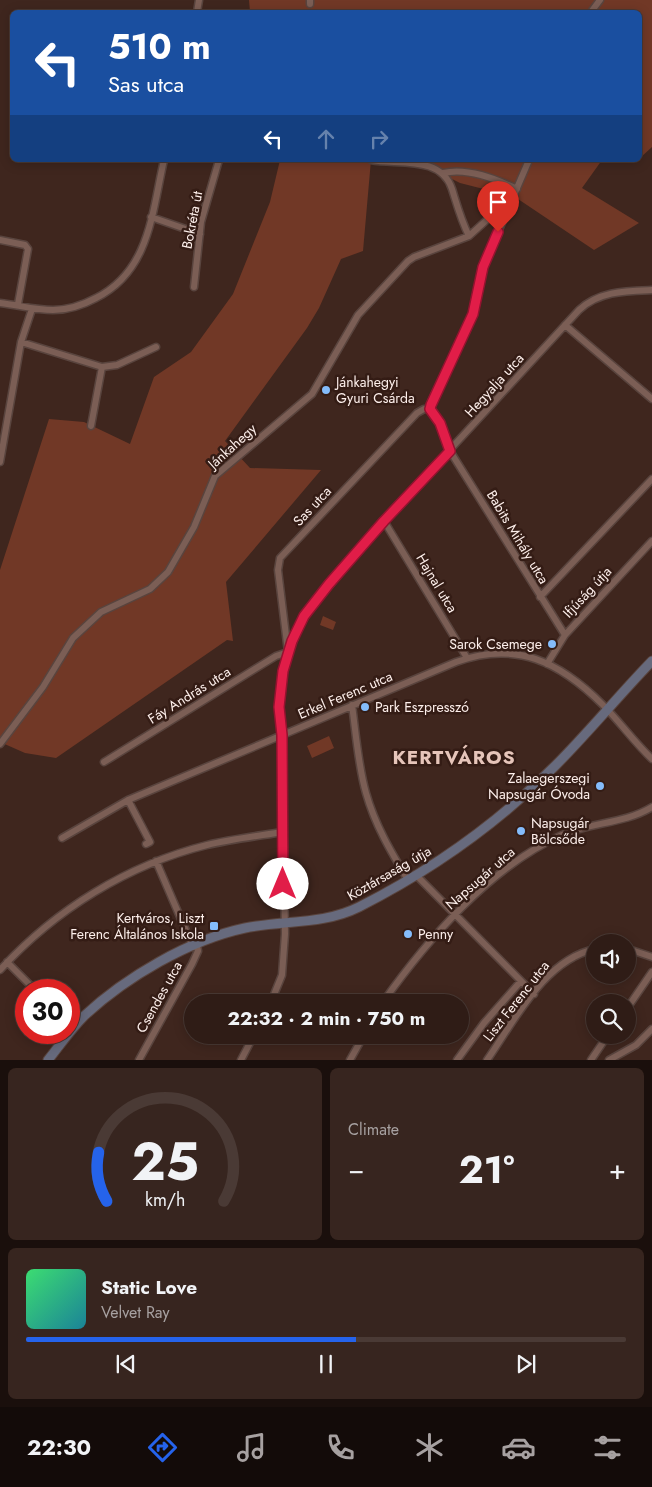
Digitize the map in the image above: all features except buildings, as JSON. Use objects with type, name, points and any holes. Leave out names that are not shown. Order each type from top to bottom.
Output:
[{"type":"street","points":[[0,303],[18,304],[32,309],[52,310],[75,306],[103,294],[117,285],[128,275],[139,257],[151,217],[164,162]]},
{"type":"street","name":"Bokréta út","points":[[194,287],[200,234],[218,162]]},
{"type":"street","points":[[393,162],[425,165],[443,173],[471,173],[517,189]]},
{"type":"street","points":[[450,451],[440,423],[430,409],[432,400],[473,314],[483,267],[528,162]]},
{"type":"street","points":[[443,173],[452,187],[456,206],[469,236]]},
{"type":"street","name":"Jánkahegy","points":[[0,744],[43,687],[73,638],[95,616],[150,589],[168,572],[194,527],[215,476],[312,394],[358,315],[414,257],[469,236],[476,232],[500,208],[509,203]]},
{"type":"street","points":[[151,217],[200,234]]},
{"type":"street","points":[[0,240],[25,246],[28,249],[18,304]]},
{"type":"street","name":"Hegyalja utca","points":[[274,994],[282,975],[284,923],[282,735],[279,707],[288,652],[298,628],[310,608],[384,521],[583,306],[598,297],[617,293],[652,290]]},
{"type":"street","points":[[0,462],[21,342],[32,309]]},
{"type":"street","points":[[564,325],[652,399]]},
{"type":"street","points":[[21,342],[102,367],[117,365],[156,347]]},
{"type":"street","points":[[91,426],[102,367]]},
{"type":"street","name":"Sas utca","points":[[288,652],[278,570],[280,558],[417,413],[424,409],[430,409]]},
{"type":"street","name":"Babits Mihály utca","points":[[450,451],[565,635]]},
{"type":"street","points":[[540,597],[652,479]]},
{"type":"street","name":"Hajnal utca","points":[[384,521],[467,658]]},
{"type":"street","name":"Ifjúság útja","points":[[547,664],[565,635],[652,541]]},
{"type":"street","name":"Fáy András utca","points":[[104,762],[276,656],[288,652]]},
{"type":"street","name":"Erkel Ferenc utca","points":[[62,838],[128,800],[352,705],[467,658],[506,652],[528,656],[547,664],[575,680],[608,710],[651,756]]},
{"type":"street","name":"Köztársaság útja","points":[[80,1019],[129,980],[195,946],[244,928],[315,921],[341,915],[412,878],[468,840],[529,791],[608,710],[652,661]]},
{"type":"street","points":[[352,705],[360,764],[367,797],[386,844],[412,878],[455,916],[534,994]]},
{"type":"street","points":[[128,800],[150,842],[146,844]]},
{"type":"street","name":"Napsugár utca","points":[[390,994],[418,957],[455,916],[501,874],[555,837],[582,828],[635,817],[652,807]]},
{"type":"street","points":[[0,970],[32,937],[70,908],[118,879],[156,861],[225,841],[283,832]]},
{"type":"street","points":[[156,861],[195,946]]},
{"type":"street","name":"Csendes utca","points":[[139,1060],[192,964],[198,951],[195,946]]},
{"type":"street","name":"Liszt Ferenc utca","points":[[487,1060],[534,994],[562,963],[586,952]]},
{"type":"street","points":[[636,952],[652,957]]},
{"type":"street","points":[[7,962],[24,979]]},
{"type":"street","points":[[636,995],[652,972]]},
{"type":"street","name":"Liszt Ferenc utca","points":[[457,1060],[488,1017],[521,981]]},
{"type":"street","points":[[609,1060],[636,1045],[652,1029]]},
{"type":"street","name":"Köztársaság útja","points":[[48,1060],[59,1044]]},
{"type":"street","points":[[241,1060],[249,1044]]},
{"type":"street","points":[[350,1060],[359,1044]]},
{"type":"street","points":[[591,1060],[602,1044]]},
{"type":"shaded area","points":[[249,0],[652,0],[652,147],[642,156],[642,10],[250,10]]},
{"type":"shaded area","points":[[280,162],[371,162],[363,251],[341,259],[319,308],[307,328],[225,441],[250,468],[321,470],[226,582],[233,641],[227,640],[56,758],[25,753],[0,742],[0,570],[49,419],[84,422],[130,444],[154,377],[191,352],[233,294],[270,202]]},
{"type":"shaded area","points":[[400,162],[601,162],[582,188],[639,223],[594,250],[515,197],[460,183],[426,166]]},
{"type":"shaded area","points":[[323,616],[336,622],[333,630],[320,625]]},
{"type":"shaded area","points":[[329,736],[334,748],[312,758],[307,746]]},
{"type":"place","name":"Jánkahegyi Gyuri Csárda","points":[[326,390]]},
{"type":"place","name":"Sarok Csemege","points":[[552,644]]},
{"type":"place","name":"Park Eszpresszó","points":[[365,707]]},
{"type":"place","name":"Zalaegerszegi Napsugár Óvoda","points":[[600,786]]},
{"type":"place","name":"Napsugár Bölcsőde","points":[[521,831]]},
{"type":"place","name":"Kertváros, Liszt Ferenc Általános Iskola","points":[[214,926]]},
{"type":"place","name":"Penny","points":[[408,934]]},
{"type":"district","name":"KERTVÁROS","points":[[454,757]]},
{"type":"route","points":[[283,884],[282,735],[279,707],[288,652],[304,616],[329,584],[384,521],[450,451],[440,423],[430,409],[432,400],[473,314],[483,267],[498,232]]}]
